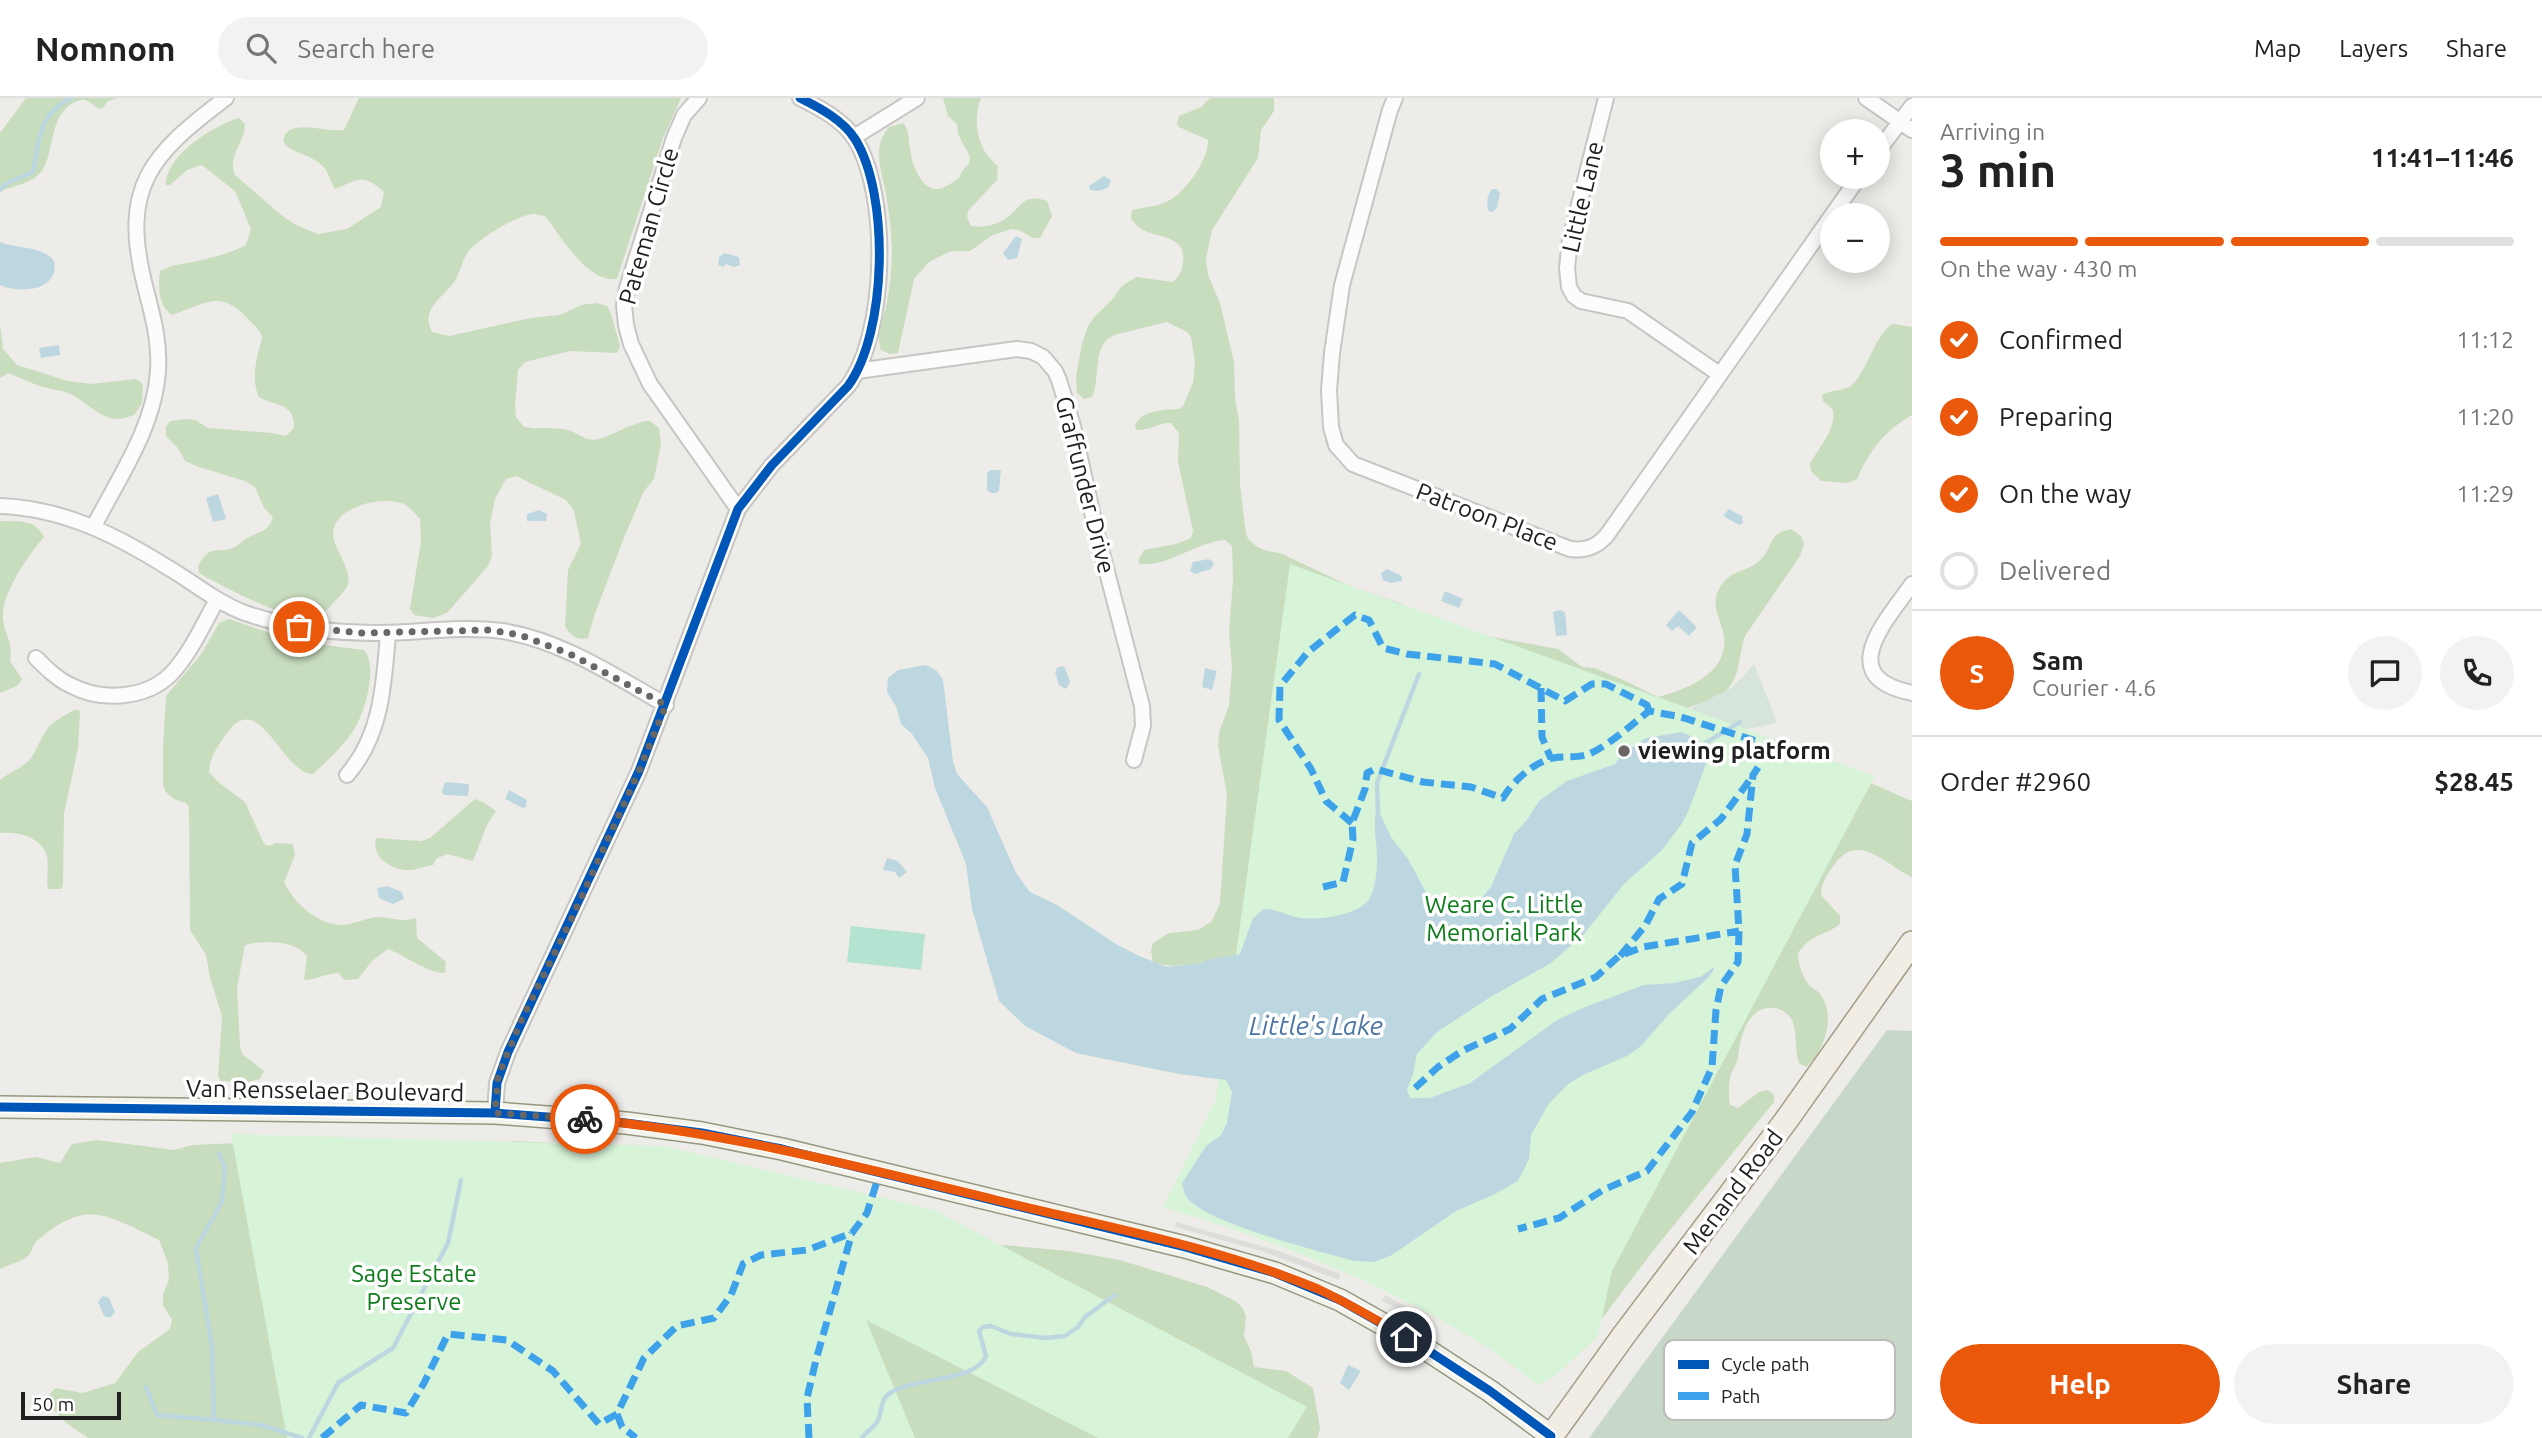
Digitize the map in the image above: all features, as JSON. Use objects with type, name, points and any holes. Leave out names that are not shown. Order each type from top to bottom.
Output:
[{"type":"main road","name":"Menand Road","points":[[1551,1437],[1785,1122],[1912,943]]},
{"type":"main road","name":"Van Rensselaer Boulevard","points":[[0,1107],[495,1113],[626,1123],[742,1141],[1119,1230],[1254,1266],[1315,1288],[1443,1359],[1551,1437]]},
{"type":"street","points":[[94,526],[136,444],[151,410],[157,384],[158,341],[138,241],[136,220],[139,196],[145,180],[163,152],[185,130],[226,98]]},
{"type":"street","name":"Pateman Circle","points":[[699,98],[684,115],[674,138],[627,288],[624,316],[631,344],[647,379],[738,509]]},
{"type":"street","points":[[495,1113],[498,1077],[520,1023],[571,920],[639,771],[738,509],[772,465],[848,387],[857,372],[873,317],[880,260],[870,180],[854,137],[825,111],[800,98]]},
{"type":"street","points":[[854,137],[917,98]]},
{"type":"street","name":"Patroon Place","points":[[1395,98],[1342,285],[1329,390],[1331,427],[1336,445],[1346,458],[1376,474],[1570,550],[1594,547],[1607,535],[1850,189]]},
{"type":"street","name":"Little Lane","points":[[1606,98],[1570,240],[1567,268],[1569,287],[1581,301],[1628,311],[1719,374]]},
{"type":"street","points":[[1866,98],[1912,130]]},
{"type":"street","points":[[1890,134],[1912,106]]},
{"type":"street","name":"Graffunder Drive","points":[[857,372],[1017,349],[1037,353],[1055,371],[1073,426],[1096,530],[1142,706],[1143,726],[1134,760]]},
{"type":"street","points":[[0,506],[56,514],[94,526],[167,566],[217,600],[241,611],[290,626],[340,632],[388,633],[457,629],[490,630],[520,635],[570,654],[666,705]]},
{"type":"street","points":[[1912,584],[1877,634],[1870,652],[1872,666],[1882,682],[1894,689],[1912,693]]},
{"type":"street","points":[[36,657],[62,681],[84,691],[123,695],[150,689],[162,682],[180,664],[217,600]]},
{"type":"street","points":[[347,775],[365,748],[378,716],[388,633]]},
{"type":"green space","points":[[26,98],[117,98],[99,109],[85,100],[70,105],[63,111],[55,127],[47,161],[39,174],[24,183],[0,191],[0,133]]},
{"type":"green space","points":[[359,98],[681,98],[663,138],[617,279],[606,279],[585,266],[545,216],[527,215],[498,228],[468,252],[454,282],[434,305],[429,317],[432,332],[449,336],[531,318],[560,315],[581,305],[596,303],[607,306],[611,314],[620,346],[617,353],[570,351],[525,362],[518,370],[515,406],[516,417],[524,427],[558,428],[594,440],[645,421],[650,421],[659,428],[661,444],[654,479],[644,491],[625,535],[588,638],[580,639],[574,636],[565,626],[568,570],[581,544],[574,511],[566,500],[516,476],[506,479],[495,499],[490,524],[492,556],[488,566],[448,612],[434,618],[414,615],[410,609],[421,541],[420,519],[404,504],[395,502],[361,505],[342,516],[336,524],[334,538],[347,572],[348,584],[331,606],[317,617],[303,618],[273,609],[199,573],[198,566],[207,554],[235,547],[265,529],[273,517],[264,508],[255,487],[245,481],[185,461],[178,448],[166,436],[166,427],[170,421],[186,419],[195,420],[208,428],[286,436],[294,428],[288,409],[259,397],[255,386],[255,373],[262,336],[240,311],[222,301],[204,303],[172,315],[164,307],[159,289],[160,271],[241,248],[246,245],[251,229],[235,191],[202,165],[187,170],[170,185],[166,185],[168,174],[182,153],[193,143],[239,118],[245,124],[233,161],[235,175],[294,224],[318,234],[347,229],[381,207],[384,192],[365,180],[335,189],[322,165],[285,145],[284,136],[295,128],[344,130]]},
{"type":"green space","points":[[943,98],[981,98],[977,117],[978,135],[985,152],[998,166],[997,180],[968,211],[967,217],[971,226],[1001,222],[1025,201],[1034,198],[1047,201],[1052,216],[1040,238],[1011,229],[991,236],[970,251],[951,251],[929,262],[914,279],[898,353],[890,354],[881,350],[879,344],[889,289],[892,248],[879,160],[880,143],[889,127],[903,123],[908,132],[915,169],[927,186],[938,189],[959,178],[970,157],[958,134],[957,124],[948,116]]},
{"type":"green space","points":[[1210,98],[1274,98],[1274,111],[1261,130],[1258,158],[1212,230],[1206,259],[1208,275],[1220,303],[1234,362],[1239,420],[1240,484],[1246,535],[1257,546],[1280,553],[1352,587],[1446,623],[1487,636],[1558,649],[1582,667],[1594,668],[1658,697],[1693,684],[1720,660],[1724,649],[1724,636],[1716,601],[1724,582],[1735,573],[1757,563],[1774,537],[1783,531],[1791,529],[1801,536],[1804,544],[1800,556],[1745,636],[1735,677],[1726,691],[1718,697],[1686,709],[1240,954],[1175,966],[1153,962],[1153,943],[1169,933],[1198,930],[1212,921],[1220,903],[1227,795],[1218,746],[1219,733],[1229,705],[1232,669],[1229,631],[1233,580],[1232,546],[1225,540],[1161,562],[1139,564],[1138,561],[1144,550],[1176,544],[1191,538],[1193,531],[1178,462],[1179,433],[1171,423],[1141,430],[1136,430],[1135,426],[1147,414],[1183,406],[1193,383],[1195,362],[1191,337],[1187,332],[1167,322],[1114,335],[1102,346],[1099,354],[1092,397],[1084,399],[1077,393],[1076,377],[1088,326],[1122,286],[1136,277],[1173,282],[1180,273],[1183,262],[1181,247],[1170,239],[1140,228],[1131,219],[1132,210],[1166,202],[1183,190],[1195,174],[1205,156],[1208,140],[1179,127],[1177,123],[1179,116],[1201,107]]},
{"type":"green space","points":[[0,324],[3,349],[17,365],[68,381],[91,384],[136,379],[143,384],[142,403],[135,414],[117,419],[101,414],[68,393],[39,386],[8,373],[0,378]]},
{"type":"green space","points":[[1893,324],[1912,327],[1912,415],[1879,442],[1857,479],[1847,483],[1821,481],[1811,471],[1810,464],[1829,431],[1833,417],[1833,410],[1823,401],[1822,395],[1853,384],[1882,335]]},
{"type":"green space","points":[[0,521],[31,524],[44,537],[24,564],[6,599],[3,619],[10,643],[10,661],[22,679],[17,686],[0,693]]},
{"type":"green space","name":"Weare C. Little Memorial Park","points":[[1290,564],[1875,776],[1612,1271],[1598,1336],[1556,1375],[1538,1385],[1482,1344],[1366,1282],[1287,1249],[1163,1207],[1216,1099]]},
{"type":"green space","points":[[229,619],[293,641],[364,650],[370,668],[370,680],[365,704],[356,726],[343,744],[313,774],[302,770],[291,761],[261,726],[250,720],[239,722],[227,733],[213,756],[209,772],[245,802],[264,844],[293,844],[295,855],[284,882],[307,911],[340,925],[377,917],[401,920],[416,918],[417,938],[446,962],[445,973],[439,973],[388,949],[372,961],[358,979],[344,980],[339,973],[304,980],[307,956],[302,951],[278,943],[245,945],[237,988],[240,1045],[242,1054],[264,1071],[260,1079],[248,1082],[221,1081],[218,1077],[222,1016],[206,955],[190,930],[189,807],[186,803],[174,799],[163,785],[166,696],[202,653],[219,623]]},
{"type":"green space","points":[[74,710],[79,710],[80,715],[78,748],[64,814],[63,885],[61,889],[48,889],[47,856],[40,844],[14,833],[0,833],[0,780],[28,761],[50,726]]},
{"type":"green space","points":[[1838,769],[1912,801],[1912,877],[1863,851],[1843,855],[1834,865],[1823,883],[1821,895],[1840,916],[1840,924],[1809,941],[1798,953],[1804,978],[1821,995],[1828,1013],[1826,1034],[1818,1053],[1806,1067],[1799,1063],[1794,1025],[1783,1011],[1766,1008],[1752,1017],[1743,1032],[1731,1075],[1730,1105],[1738,1108],[1759,1092],[1768,1090],[1774,1095],[1774,1102],[1653,1251],[1579,1349],[1413,1074]]},
{"type":"green space","points":[[475,799],[496,811],[487,825],[473,861],[447,854],[436,859],[433,865],[410,870],[387,864],[377,853],[376,838],[421,841],[430,838]]},
{"type":"green space","points":[[851,926],[925,934],[921,970],[847,962]]},
{"type":"green space","points":[[1887,1030],[1912,1031],[1912,1438],[1589,1438]]},
{"type":"green space","name":"Sage Estate Preserve","points":[[231,1134],[664,1146],[934,1210],[1307,1407],[1288,1438],[1098,1438],[866,1320],[915,1438],[287,1438]]},
{"type":"green space","name":"Sage Estate Preserve","points":[[97,1140],[174,1150],[193,1145],[238,1143],[552,1143],[992,1244],[1069,1251],[1120,1260],[1207,1287],[1235,1301],[1246,1316],[1244,1336],[1254,1367],[1286,1371],[1313,1388],[1320,1428],[1317,1438],[88,1438],[66,1423],[48,1404],[49,1395],[55,1388],[83,1393],[115,1383],[138,1352],[170,1329],[172,1320],[163,1305],[163,1294],[169,1280],[168,1263],[159,1240],[111,1218],[84,1215],[55,1227],[35,1243],[26,1257],[0,1269],[0,1163],[36,1157],[60,1163],[72,1144]]},
{"type":"shaded area","points":[[1754,664],[1777,722],[1741,729],[1687,717],[1693,707],[1733,687]]},
{"type":"shaded area","points":[[1176,1222],[1279,1251],[1340,1274],[1339,1280],[1261,1251],[1175,1227]]},
{"type":"shaded area","points":[[1385,1295],[1425,1317],[1422,1322],[1382,1301]]},
{"type":"water","points":[[1104,176],[1111,180],[1108,188],[1090,190],[1089,186]]},
{"type":"water","points":[[1493,189],[1497,189],[1500,194],[1493,212],[1488,211],[1487,202]]},
{"type":"water","points":[[1016,236],[1022,239],[1017,258],[1008,260],[1003,253]]},
{"type":"water","points":[[0,242],[37,250],[49,256],[54,261],[51,279],[37,288],[18,289],[0,285]]},
{"type":"water","points":[[724,253],[739,257],[740,265],[718,265],[719,257]]},
{"type":"water","points":[[59,345],[60,355],[41,358],[39,348]]},
{"type":"water","points":[[990,470],[1001,470],[999,490],[996,493],[987,490],[987,473]]},
{"type":"water","points":[[218,494],[226,519],[213,522],[206,498]]},
{"type":"water","points":[[1729,509],[1742,516],[1743,523],[1739,525],[1725,517],[1724,514]]},
{"type":"water","points":[[539,510],[547,514],[546,521],[527,521],[527,514]]},
{"type":"water","points":[[1209,559],[1214,563],[1211,569],[1195,574],[1190,571],[1193,562]]},
{"type":"water","points":[[1387,569],[1402,576],[1402,581],[1391,583],[1383,580],[1381,573]]},
{"type":"water","points":[[1445,591],[1463,599],[1459,608],[1441,601]]},
{"type":"water","points":[[1679,610],[1697,627],[1689,636],[1678,626],[1672,631],[1666,625]]},
{"type":"water","points":[[1553,612],[1565,612],[1567,635],[1556,636]]},
{"type":"water","name":"Little's Lake","points":[[926,665],[937,671],[943,680],[957,774],[987,807],[1016,873],[1030,892],[1057,905],[1116,944],[1167,967],[1202,963],[1240,954],[1253,918],[1264,909],[1301,918],[1317,918],[1343,914],[1365,904],[1372,895],[1376,875],[1377,807],[1391,837],[1408,859],[1427,894],[1438,901],[1469,905],[1479,901],[1491,887],[1514,834],[1539,801],[1567,781],[1615,764],[1622,754],[1646,738],[1682,732],[1697,739],[1705,748],[1706,764],[1688,812],[1662,850],[1624,884],[1584,934],[1551,963],[1489,998],[1437,1032],[1417,1054],[1407,1090],[1410,1098],[1430,1098],[1470,1083],[1557,1020],[1585,1007],[1644,985],[1674,983],[1700,977],[1714,969],[1641,1046],[1627,1056],[1568,1084],[1548,1105],[1531,1135],[1529,1159],[1518,1181],[1456,1211],[1392,1255],[1374,1262],[1354,1261],[1240,1227],[1200,1208],[1187,1198],[1182,1183],[1206,1146],[1221,1135],[1227,1123],[1232,1092],[1226,1080],[1179,1074],[1076,1053],[1025,1026],[999,1001],[972,909],[966,864],[935,788],[928,758],[912,734],[901,724],[896,706],[887,692],[888,678],[898,670]]},
{"type":"water","points":[[1062,666],[1070,682],[1066,689],[1059,685],[1055,672]]},
{"type":"water","points":[[1205,668],[1217,671],[1212,690],[1202,687]]},
{"type":"water","points":[[445,782],[469,784],[468,796],[444,795],[442,791]]},
{"type":"water","points":[[509,790],[527,800],[526,807],[505,799]]},
{"type":"water","points":[[887,858],[898,861],[907,872],[899,878],[895,872],[883,870]]},
{"type":"water","points":[[387,886],[402,892],[404,899],[393,904],[379,898],[377,888]]},
{"type":"water","points":[[103,1296],[109,1298],[115,1312],[110,1318],[104,1316],[98,1302]]},
{"type":"water","points":[[1348,1365],[1361,1371],[1349,1390],[1340,1383]]},
{"type":"waterway","points":[[0,190],[7,183],[33,172],[39,138],[46,120],[71,98]]},
{"type":"waterway","points":[[1378,812],[1377,783],[1419,674]]},
{"type":"waterway","points":[[1699,747],[1740,722]]},
{"type":"waterway","points":[[219,1154],[225,1167],[222,1202],[196,1248],[212,1347],[214,1420],[261,1425],[302,1438]]},
{"type":"waterway","points":[[309,1438],[338,1383],[393,1348],[448,1243],[461,1180]]},
{"type":"waterway","points":[[862,1438],[877,1422],[884,1399],[890,1393],[914,1384],[958,1375],[980,1364],[986,1356],[979,1331],[983,1327],[991,1326],[1011,1334],[1046,1338],[1065,1336],[1115,1295]]},
{"type":"waterway","points":[[146,1387],[157,1415],[214,1420]]},
{"type":"marked path","points":[[1352,823],[1326,801],[1311,769],[1279,720],[1280,686],[1308,652],[1355,615],[1369,620],[1383,648],[1407,654],[1495,664],[1565,701],[1592,684],[1606,684],[1647,705],[1649,711]]},
{"type":"marked path","points":[[1541,688],[1542,737],[1551,759]]},
{"type":"marked path","points":[[1323,887],[1343,882],[1353,839],[1352,823],[1365,789],[1367,773],[1375,769],[1423,782],[1471,787],[1503,798],[1531,768],[1553,758],[1582,756],[1593,752],[1649,711],[1681,717],[1756,741],[1759,766],[1753,775],[1747,834],[1735,865],[1738,962],[1721,986],[1716,1010],[1712,1067],[1692,1112],[1647,1171],[1603,1190],[1559,1218],[1518,1229]]},
{"type":"marked path","points":[[1620,956],[1645,926],[1659,899],[1682,884],[1692,843],[1721,819],[1749,781]]},
{"type":"marked path","points":[[1415,1088],[1438,1067],[1462,1051],[1510,1029],[1542,999],[1596,977],[1619,956],[1643,947],[1739,931]]},
{"type":"marked path","points":[[322,1438],[361,1405],[406,1413],[448,1334],[507,1340],[553,1371],[599,1424],[617,1414],[644,1358],[677,1326],[714,1318],[731,1295],[743,1264],[761,1255],[807,1250],[852,1233],[867,1213],[880,1172]]},
{"type":"marked path","points":[[809,1438],[807,1398],[852,1233]]},
{"type":"marked path","points":[[617,1414],[622,1427],[636,1438]]},
{"type":"cycle path","points":[[495,1113],[497,1083],[508,1052],[639,771],[738,509],[772,465],[848,386],[861,362],[870,333],[877,299],[879,264],[874,194],[866,164],[855,139],[844,126],[823,110],[800,98]]},
{"type":"cycle path","points":[[0,1107],[495,1113],[626,1123],[702,1133],[782,1149],[1185,1247],[1275,1273],[1340,1300],[1418,1344],[1490,1391],[1551,1436]]},
{"type":"way so far","points":[[299,627],[362,633],[490,630],[520,635],[570,654],[666,705],[571,920],[520,1023],[497,1083],[495,1113],[585,1119]]},
{"type":"place","name":"viewing platform","points":[[1624,751]]},
{"type":"route","points":[[585,1119],[702,1133],[782,1149],[1185,1247],[1254,1266],[1315,1288],[1406,1337]]}]
